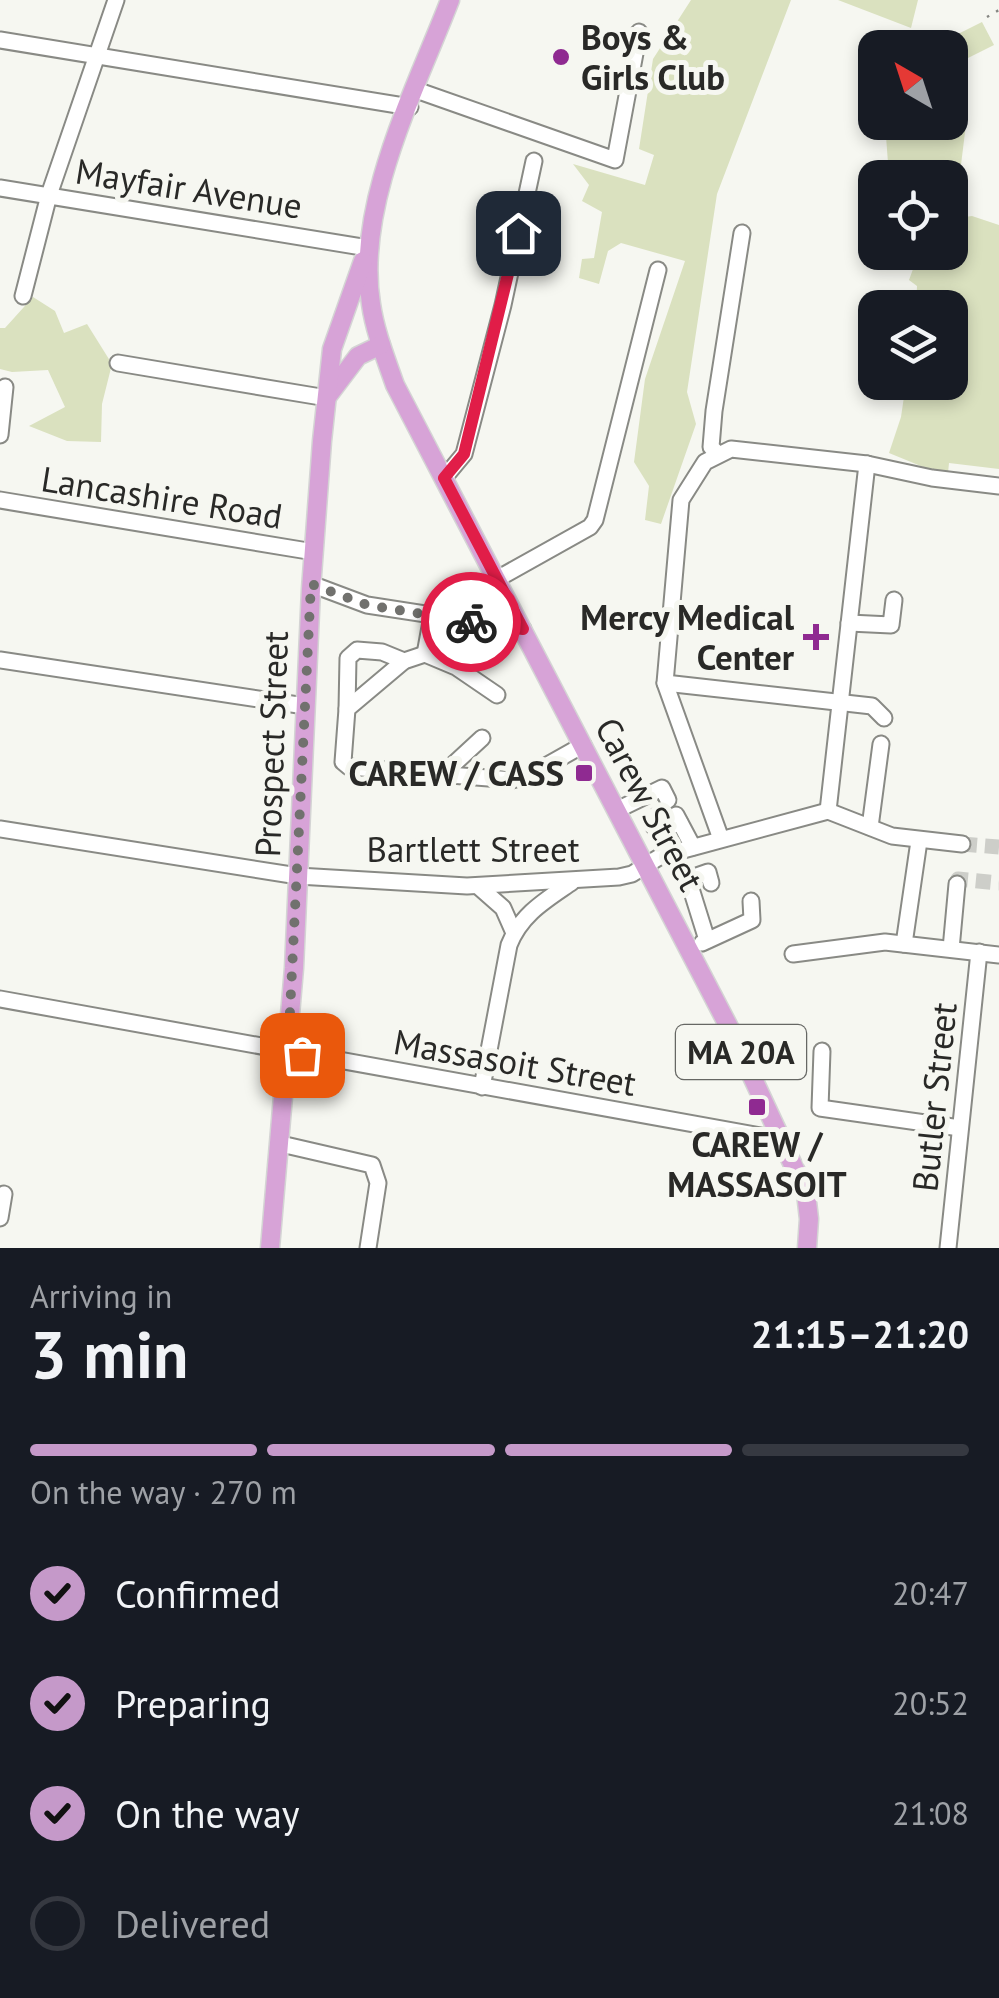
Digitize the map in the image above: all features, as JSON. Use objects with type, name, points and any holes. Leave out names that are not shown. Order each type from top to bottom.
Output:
[{"type":"main road","name":"Carew Street","points":[[450,0],[380,186],[368,248],[371,306],[381,345],[395,385],[689,948],[783,1140],[806,1193],[807,1248]]},
{"type":"main road","name":"Prospect Street","points":[[270,1248],[288,1052],[311,584],[327,398],[332,349],[368,248]]},
{"type":"main road","points":[[327,398],[358,356],[381,345]]},
{"type":"street","points":[[23,296],[49,195],[116,0]]},
{"type":"street","points":[[0,40],[413,98],[615,160],[639,32]]},
{"type":"street","points":[[444,478],[464,454],[503,305],[534,161]]},
{"type":"street","name":"Mayfair Avenue","points":[[0,188],[368,248]]},
{"type":"street","points":[[718,454],[712,448],[714,411],[742,233]]},
{"type":"street","points":[[496,579],[590,527],[595,520],[658,270]]},
{"type":"street","points":[[118,363],[327,398]]},
{"type":"street","points":[[0,435],[5,387]]},
{"type":"street","points":[[722,839],[664,683],[681,500],[696,472],[731,449],[867,464],[932,478],[999,486]]},
{"type":"street","points":[[867,464],[828,811],[892,836],[962,844]]},
{"type":"street","name":"Lancashire Road","points":[[0,500],[314,552]]},
{"type":"street","points":[[311,584],[367,605],[523,629]]},
{"type":"street","points":[[849,622],[891,625],[894,600]]},
{"type":"street","points":[[424,654],[432,616]]},
{"type":"street","points":[[404,661],[382,652],[357,650],[348,658],[343,762],[349,767],[512,780],[528,776],[583,746]]},
{"type":"street","points":[[347,710],[404,661],[424,654],[456,667],[497,695]]},
{"type":"street","points":[[0,660],[305,706]]},
{"type":"street","points":[[664,683],[872,706],[884,718]]},
{"type":"street","points":[[444,774],[482,738]]},
{"type":"street","points":[[870,827],[881,744]]},
{"type":"street","points":[[617,810],[660,812],[692,847]]},
{"type":"street","name":"Bartlett Street","points":[[0,829],[298,876],[477,886],[619,877],[692,847],[828,811]]},
{"type":"street","points":[[904,944],[919,841]]},
{"type":"street","points":[[707,940],[688,879],[708,872],[711,883]]},
{"type":"street","points":[[482,1087],[514,933],[528,914],[574,880]]},
{"type":"street","points":[[951,949],[957,884]]},
{"type":"street","points":[[477,886],[503,908],[514,933]]},
{"type":"street","points":[[689,948],[752,920],[751,901]]},
{"type":"street","points":[[793,954],[885,942],[999,955]]},
{"type":"street","name":"Butler Street","points":[[948,1248],[979,952]]},
{"type":"street","name":"Massasoit Street","points":[[0,999],[783,1140]]},
{"type":"street","points":[[822,1051],[820,1108],[960,1128]]},
{"type":"street","points":[[280,1144],[372,1165],[378,1183],[368,1248]]},
{"type":"street","points":[[0,1218],[4,1194]]},
{"type":"path","points":[[987,16],[999,10]]},
{"type":"green space","points":[[691,0],[791,0],[717,194],[687,392],[696,424],[661,524],[645,520],[649,486],[634,462],[645,379],[685,261],[621,243],[608,251],[599,284],[579,278],[582,259],[594,258],[602,212],[582,201],[589,185],[573,164],[645,185],[654,155],[639,149],[653,59]]},
{"type":"green space","points":[[838,0],[918,0],[911,28]]},
{"type":"green space","points":[[982,22],[994,45],[968,58],[966,30]]},
{"type":"green space","points":[[886,140],[964,140],[962,160],[888,160]]},
{"type":"green space","points":[[968,217],[999,225],[999,469],[949,463],[948,473],[889,453],[904,400],[968,400],[968,290],[917,290],[909,280],[913,270],[968,270]]},
{"type":"green space","points":[[33,297],[55,311],[64,333],[87,324],[112,364],[102,404],[101,442],[67,441],[29,426],[65,407],[48,370],[0,369],[0,328],[5,328]]},
{"type":"tunnel","points":[[657,805],[665,820]]},
{"type":"tunnel","points":[[962,844],[999,847]]},
{"type":"tunnel","points":[[957,884],[958,879],[999,883]]},
{"type":"way so far","points":[[302,1055],[288,1052],[311,584],[367,605],[471,622]]},
{"type":"place","name":"Boys & Girls Club","points":[[561,57]]},
{"type":"place","name":"Mercy Medical Center","points":[[816,637]]},
{"type":"place","name":"CAREW / CASS","points":[[584,773]]},
{"type":"place","name":"CAREW / MASSASOIT","points":[[757,1107]]},
{"type":"route","points":[[471,622],[523,629],[444,478],[464,454],[518,233]]}]
